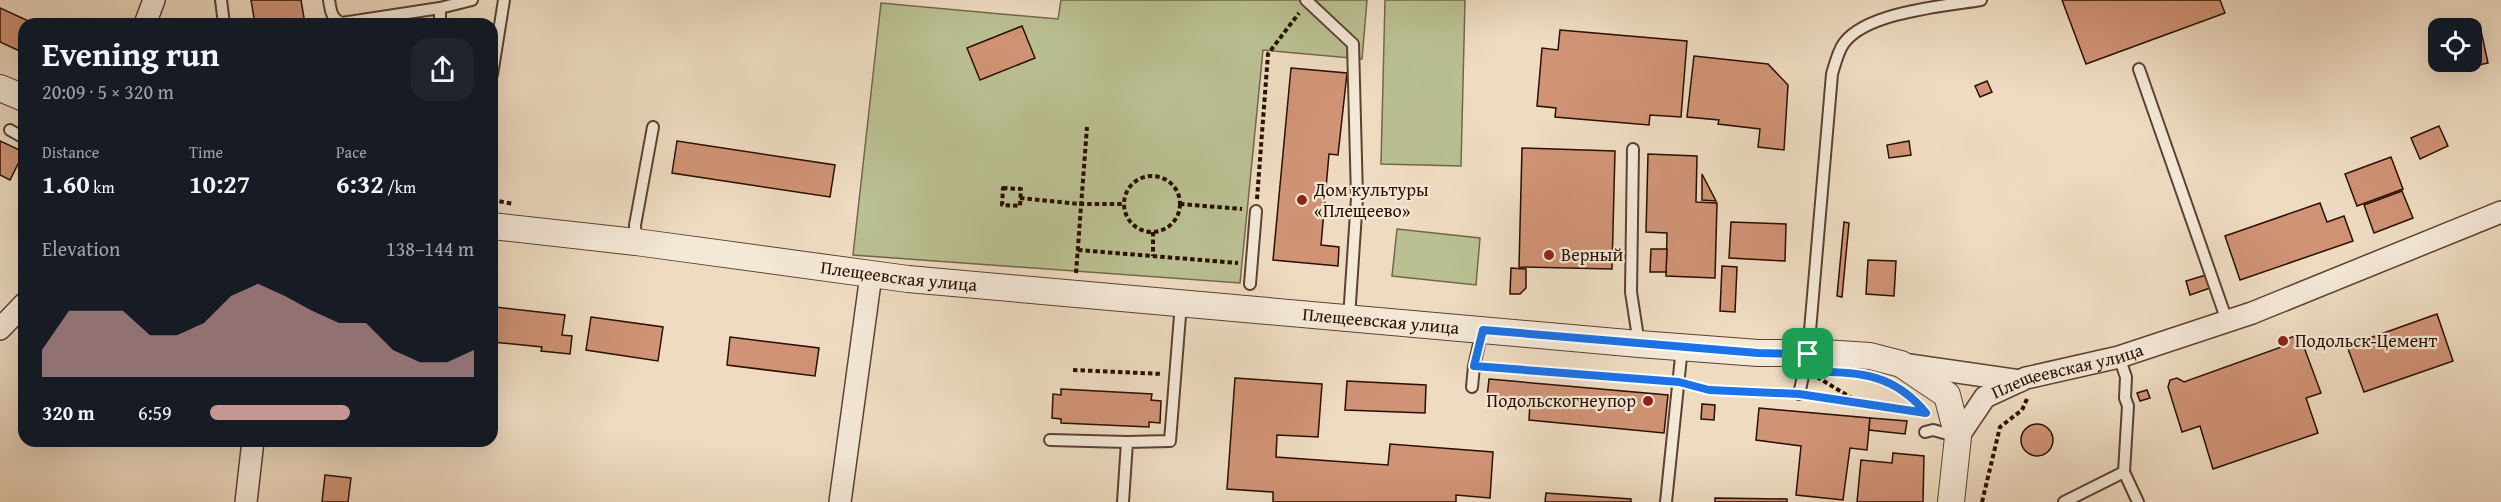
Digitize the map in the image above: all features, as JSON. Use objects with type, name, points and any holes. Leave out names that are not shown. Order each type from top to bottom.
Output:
[{"type":"street","points":[[147,18],[154,0]]},
{"type":"street","points":[[0,88],[18,96]]},
{"type":"street","name":"Плещеевская улица","points":[[1958,437],[1985,397],[2020,381],[2119,357],[2252,313],[2501,212]]},
{"type":"street","name":"Плещеевская улица","points":[[498,227],[636,242],[871,275],[1758,353],[1812,366],[1870,356],[1901,363],[1947,395],[1958,437]]},
{"type":"street","points":[[840,502],[871,275]]},
{"type":"street","points":[[0,329],[18,310]]},
{"type":"street","points":[[1901,363],[2020,381]]},
{"type":"street","points":[[1951,502],[1958,437]]},
{"type":"street","points":[[246,502],[252,447]]},
{"type":"lane","points":[[221,0],[223,18]]},
{"type":"lane","points":[[329,0],[334,18]]},
{"type":"lane","points":[[375,18],[440,8],[472,0]]},
{"type":"lane","points":[[498,38],[504,0]]},
{"type":"lane","points":[[1307,0],[1353,44],[1358,198],[1349,318]]},
{"type":"lane","points":[[1799,394],[1812,366],[1832,74],[1844,42],[1871,22],[1890,15],[1981,0]]},
{"type":"lane","points":[[440,8],[440,18]]},
{"type":"lane","points":[[2139,69],[2227,321]]},
{"type":"lane","points":[[636,242],[635,225],[654,127]]},
{"type":"lane","points":[[10,130],[18,135]]},
{"type":"lane","points":[[1633,149],[1631,292],[1639,344]]},
{"type":"lane","points":[[1250,284],[1256,211]]},
{"type":"lane","points":[[1050,440],[1170,441],[1181,303]]},
{"type":"lane","points":[[1472,387],[1474,366],[1483,330]]},
{"type":"lane","points":[[1666,502],[1682,347]]},
{"type":"lane","points":[[2119,357],[2126,377],[2125,398],[2128,406],[2124,472],[2138,502]]},
{"type":"lane","points":[[1929,431],[1958,437]]},
{"type":"lane","points":[[1123,502],[1126,442]]},
{"type":"lane","points":[[2064,502],[2124,472]]},
{"type":"path","points":[[1180,204],[1256,211],[1268,54],[1307,0]]},
{"type":"path","points":[[1076,270],[1087,127]]},
{"type":"path","points":[[1150,176],[1168,181],[1175,188],[1180,204],[1175,220],[1161,230],[1153,232],[1134,226],[1128,219],[1124,204],[1126,191],[1132,183],[1150,176]]},
{"type":"path","points":[[1003,188],[1021,189],[1020,198],[1020,206],[1002,205],[1003,188]]},
{"type":"path","points":[[1020,198],[1080,204],[1124,204]]},
{"type":"path","points":[[1153,232],[1153,256]]},
{"type":"path","points":[[1078,250],[1251,264]]},
{"type":"path","points":[[1474,366],[1679,382],[1709,390],[1799,394],[1926,413]]},
{"type":"path","points":[[1812,366],[1830,383],[1860,403]]},
{"type":"path","points":[[1073,370],[1175,374]]},
{"type":"path","points":[[1922,407],[1926,413],[1929,431]]},
{"type":"path","points":[[1983,502],[2000,427],[2022,410]]},
{"type":"green space","points":[[1061,0],[1367,0],[1362,59],[1263,50],[1240,283],[853,255],[881,3],[1058,19]]},
{"type":"green space","points":[[1385,0],[1465,0],[1461,166],[1381,164]]},
{"type":"green space","points":[[1397,229],[1480,238],[1476,285],[1392,276]]},
{"type":"building","points":[[251,0],[301,0],[304,18],[254,18]]},
{"type":"building","points":[[2062,0],[2220,0],[2225,13],[2086,64]]},
{"type":"building","points":[[0,8],[22,18],[18,18],[18,50],[0,42]]},
{"type":"building","points":[[1022,26],[1035,58],[980,80],[967,48]]},
{"type":"building","points":[[1560,30],[1687,41],[1681,117],[1650,115],[1649,125],[1555,117],[1556,108],[1537,106],[1542,48],[1558,50]]},
{"type":"building","points":[[2482,36],[2488,63],[2482,64]]},
{"type":"building","points":[[1694,56],[1768,64],[1788,85],[1784,150],[1758,147],[1760,129],[1718,124],[1719,120],[1687,117]]},
{"type":"building","name":"Дом культуры «Плещеево»","points":[[1291,68],[1347,73],[1338,155],[1329,154],[1321,245],[1339,247],[1338,266],[1273,260]]},
{"type":"building","points":[[1987,81],[1992,92],[1980,97],[1975,86]]},
{"type":"building","points":[[2439,126],[2448,146],[2420,159],[2411,138]]},
{"type":"building","points":[[0,141],[18,149],[18,164],[10,180],[0,175]]},
{"type":"building","points":[[677,141],[835,165],[830,197],[672,173]]},
{"type":"building","points":[[1909,141],[1911,155],[1889,158],[1887,145]]},
{"type":"building","points":[[1522,148],[1615,151],[1612,269],[1519,267]]},
{"type":"building","points":[[1648,154],[1697,156],[1696,202],[1717,203],[1715,278],[1666,276],[1667,233],[1646,232]]},
{"type":"building","points":[[2391,157],[2403,189],[2357,206],[2345,174]]},
{"type":"building","points":[[1702,174],[1716,201],[1702,200]]},
{"type":"building","points":[[2402,191],[2413,218],[2374,233],[2364,205]]},
{"type":"building","points":[[2320,203],[2327,222],[2344,216],[2353,241],[2240,280],[2225,236]]},
{"type":"building","points":[[1731,222],[1786,224],[1785,261],[1729,258]]},
{"type":"building","points":[[1844,222],[1849,223],[1842,297],[1837,296]]},
{"type":"building","points":[[1651,249],[1667,249],[1666,272],[1650,272]]},
{"type":"building","points":[[1868,260],[1896,261],[1894,296],[1866,294]]},
{"type":"building","points":[[1722,266],[1737,267],[1735,312],[1720,311]]},
{"type":"building","points":[[1511,268],[1526,269],[1526,288],[1520,294],[1510,294]]},
{"type":"building","points":[[2206,275],[2210,288],[2190,295],[2186,281]]},
{"type":"building","points":[[498,307],[565,315],[562,335],[572,336],[570,354],[541,351],[542,347],[498,343]]},
{"type":"building","points":[[2437,314],[2453,361],[2364,392],[2347,346]]},
{"type":"building","points":[[591,317],[663,327],[658,361],[586,350]]},
{"type":"building","points":[[2295,336],[2301,339],[2321,393],[2306,398],[2318,433],[2213,469],[2200,426],[2182,432],[2168,387],[2170,380],[2177,378],[2184,382],[2287,345],[2289,338]]},
{"type":"building","points":[[730,337],[819,348],[815,376],[727,365]]},
{"type":"building","points":[[1235,378],[1322,384],[1318,437],[1277,435],[1276,457],[1388,465],[1390,444],[1493,452],[1490,498],[1456,495],[1456,502],[1273,502],[1273,492],[1227,489]]},
{"type":"building","points":[[1489,379],[1668,395],[1664,433],[1529,420],[1530,402],[1487,398]]},
{"type":"building","points":[[1347,381],[1426,385],[1425,413],[1345,410]]},
{"type":"building","points":[[1061,389],[1152,394],[1151,400],[1161,401],[1160,423],[1149,422],[1149,427],[1061,423],[1061,419],[1052,418],[1053,394],[1061,395]]},
{"type":"building","points":[[2147,390],[2150,398],[2140,401],[2137,393]]},
{"type":"building","points":[[1702,404],[1715,405],[1714,420],[1701,419]]},
{"type":"building","points":[[1759,408],[1870,418],[1867,450],[1850,448],[1843,500],[1796,495],[1801,446],[1756,440]]},
{"type":"building","points":[[1870,418],[1907,421],[1905,434],[1869,430]]},
{"type":"building","points":[[2037,424],[2048,429],[2053,440],[2048,451],[2037,456],[2026,451],[2021,440],[2026,429]]},
{"type":"building","points":[[1893,453],[1924,456],[1923,502],[1857,502],[1861,460],[1892,463]]},
{"type":"building","points":[[325,475],[351,478],[348,502],[322,502]]},
{"type":"building","points":[[1546,493],[1631,499],[1631,502],[1545,502]]},
{"type":"building","points":[[1715,498],[1787,499],[1787,502],[1715,502]]},
{"type":"place","name":"Дом культуры «Плещеево»","points":[[1302,200]]},
{"type":"place","name":"Верный","points":[[1549,255]]},
{"type":"place","name":"Подольск-Цемент","points":[[2283,341]]},
{"type":"place","name":"Подольскогнеупор","points":[[1648,401]]},
{"type":"route","points":[[1483,330],[1758,353],[1808,354],[1803,371],[1835,372],[1876,378],[1898,386],[1926,413],[1799,394],[1709,390],[1679,382],[1474,366],[1483,330]]}]
